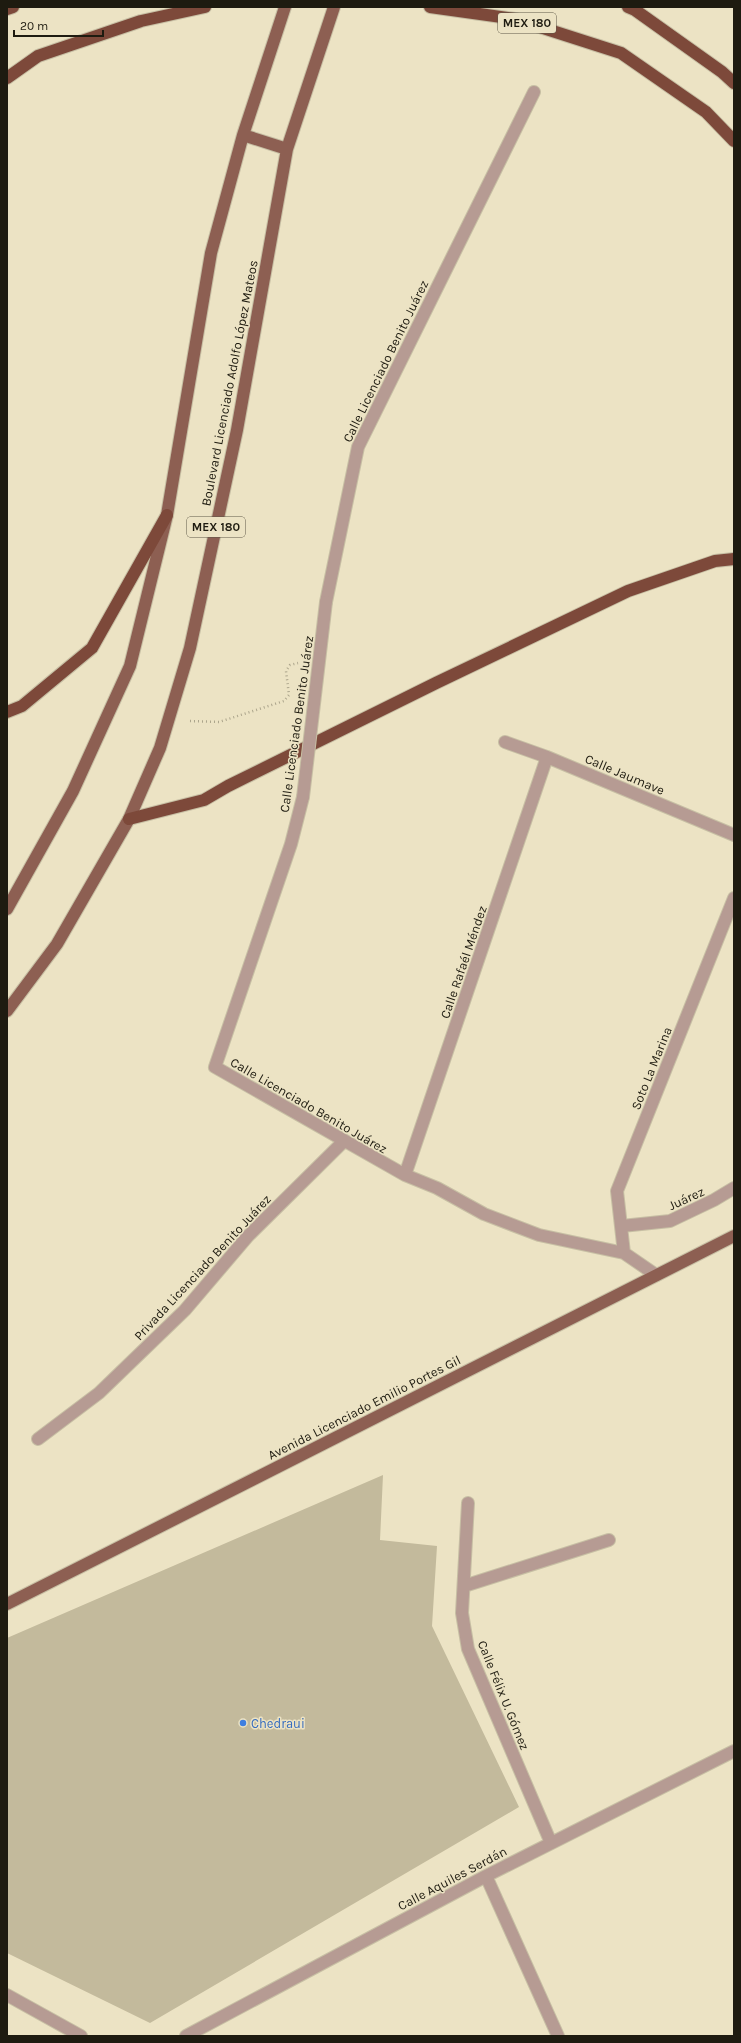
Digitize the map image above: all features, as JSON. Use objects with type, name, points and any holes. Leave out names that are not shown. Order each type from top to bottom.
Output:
[{"type":"highway","points":[[7,9],[13,7]]},
{"type":"highway","points":[[7,78],[38,56],[141,21],[205,7]]},
{"type":"highway","name":"MEX 180","points":[[430,7],[516,19],[621,53],[706,112],[734,141]]},
{"type":"highway","points":[[632,8],[722,72],[734,83]]},
{"type":"highway","points":[[7,712],[22,706],[92,648],[167,515]]},
{"type":"highway","points":[[129,819],[204,800],[228,786],[436,683],[628,591],[715,561],[734,559]]},
{"type":"main road","points":[[7,909],[73,791],[130,666],[167,515],[211,253],[243,135],[285,7]]},
{"type":"main road","name":"Boulevard Licenciado Adolfo López Mateos","points":[[7,1011],[58,944],[129,819],[160,748],[190,648],[237,430],[287,149],[334,7]]},
{"type":"main road","points":[[243,135],[287,149]]},
{"type":"main road","name":"Avenida Licenciado Emilio Portes Gil","points":[[7,1604],[734,1236]]},
{"type":"street","name":"Calle Licenciado Benito Juárez","points":[[534,92],[358,447],[326,602],[303,797],[292,844],[215,1067],[405,1175],[437,1188],[484,1214],[539,1235],[624,1253],[656,1275]]},
{"type":"street","name":"Calle Jaumave","points":[[505,742],[547,757],[734,835]]},
{"type":"street","name":"Calle Rafaél Méndez","points":[[405,1175],[547,757]]},
{"type":"street","name":"Soto La Marina","points":[[624,1253],[617,1191],[734,898]]},
{"type":"street","name":"Privada Licenciado Benito Juárez","points":[[38,1439],[99,1393],[185,1310],[248,1236],[344,1141]]},
{"type":"street","name":"Juárez","points":[[622,1226],[670,1221],[714,1200],[734,1188]]},
{"type":"street","name":"Calle Félix U. Gómez","points":[[468,1503],[462,1613],[468,1649],[551,1843]]},
{"type":"street","points":[[464,1586],[609,1540]]},
{"type":"street","name":"Calle Aquiles Serdán","points":[[186,2036],[486,1876],[734,1751]]},
{"type":"street","points":[[486,1876],[558,2036]]},
{"type":"street","points":[[7,1995],[81,2036]]},
{"type":"path","points":[[171,712],[192,722],[220,722],[284,701],[289,695],[286,671],[290,665],[319,656]]},
{"type":"building","name":"Chedraui","points":[[383,1475],[380,1540],[437,1546],[432,1626],[519,1807],[150,2023],[7,1953],[7,1638]]},
{"type":"place","name":"Chedraui","points":[[243,1723]]}]
